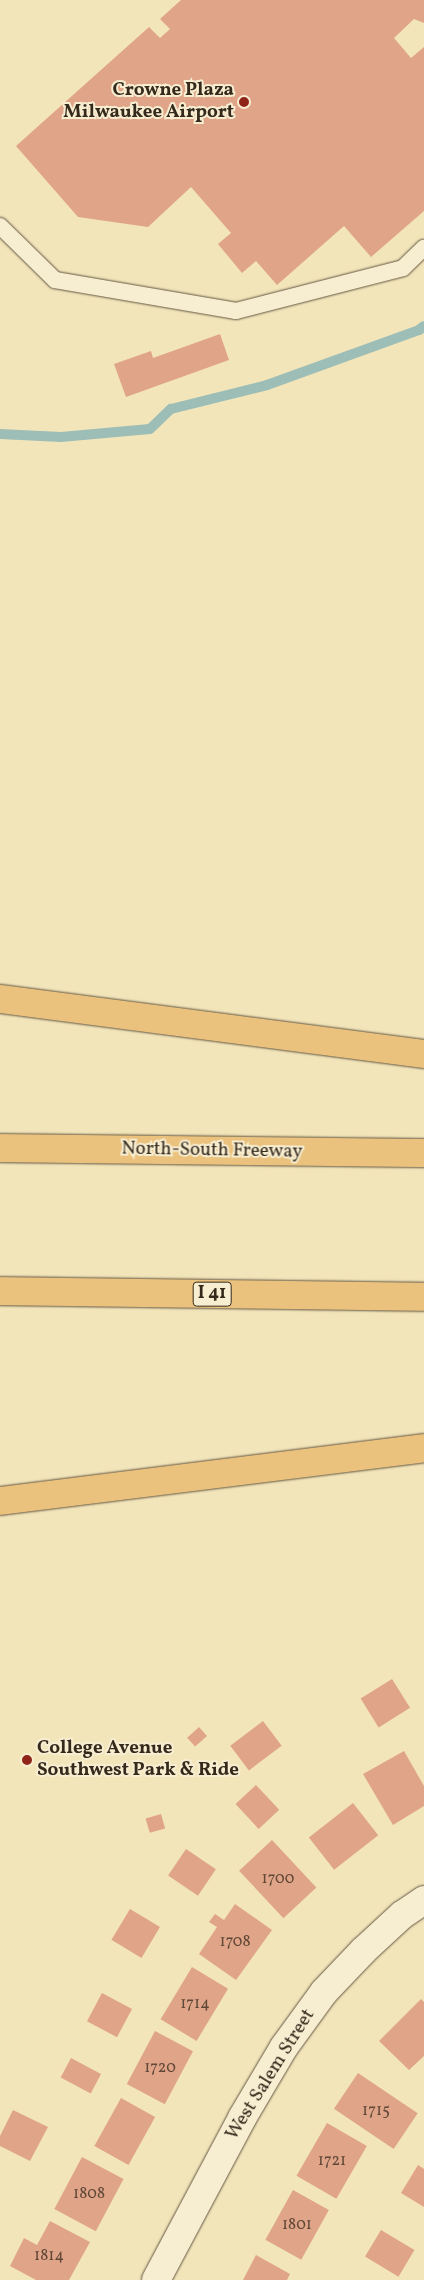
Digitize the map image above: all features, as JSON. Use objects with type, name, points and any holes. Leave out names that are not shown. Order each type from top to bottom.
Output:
[{"type":"highway","points":[[0,999],[424,1054]]},
{"type":"highway","name":"North-South Freeway","points":[[0,1148],[424,1154]]},
{"type":"highway","name":"I 41","points":[[0,1291],[424,1297]]},
{"type":"highway","points":[[0,1501],[424,1448]]},
{"type":"street","name":"West Salem Street","points":[[156,2280],[242,2118],[284,2047],[324,1992],[362,1951],[402,1915],[424,1900]]},
{"type":"lane","points":[[0,226],[56,280],[236,310],[403,268],[424,248]]},
{"type":"building","name":"Crowne Plaza Milwaukee Airport","points":[[181,0],[424,0],[424,23],[414,19],[394,38],[411,58],[424,47],[424,211],[371,257],[344,226],[277,285],[256,261],[242,273],[218,244],[231,233],[191,187],[148,227],[78,217],[16,146],[149,27],[160,38],[170,29],[160,19]]},
{"type":"building","points":[[220,334],[229,360],[126,397],[114,364],[151,351],[153,358]]},
{"type":"building","points":[[392,1679],[410,1708],[379,1727],[361,1699]]},
{"type":"building","points":[[263,1721],[282,1746],[249,1770],[230,1746]]},
{"type":"building","points":[[199,1727],[207,1736],[195,1747],[187,1738]]},
{"type":"building","points":[[404,1751],[424,1786],[424,1806],[393,1825],[363,1774]]},
{"type":"building","points":[[256,1785],[279,1810],[259,1829],[236,1804]]},
{"type":"building","points":[[353,1803],[378,1835],[334,1870],[309,1837]]},
{"type":"building","points":[[161,1814],[165,1828],[150,1833],[146,1818]]},
{"type":"building","points":[[272,1840],[316,1888],[283,1918],[239,1871]]},
{"type":"building","points":[[186,1849],[216,1869],[198,1896],[168,1876]]},
{"type":"building","points":[[235,1904],[272,1930],[236,1980],[199,1954],[217,1927],[209,1922],[215,1914],[224,1920]]},
{"type":"building","points":[[130,1909],[160,1927],[141,1958],[111,1940]]},
{"type":"building","points":[[192,1967],[228,1989],[197,2041],[161,2019]]},
{"type":"building","points":[[102,1993],[132,2009],[117,2037],[87,2021]]},
{"type":"building","points":[[421,1999],[424,2002],[424,2056],[409,2070],[379,2041]]},
{"type":"building","points":[[155,2031],[193,2051],[165,2104],[127,2084]]},
{"type":"building","points":[[71,2058],[101,2074],[91,2093],[61,2077]]},
{"type":"building","points":[[358,2073],[418,2113],[394,2149],[334,2109]]},
{"type":"building","points":[[121,2098],[155,2117],[128,2165],[94,2146]]},
{"type":"building","points":[[13,2110],[48,2127],[30,2161],[0,2146],[0,2136]]},
{"type":"building","points":[[327,2123],[367,2146],[336,2199],[296,2176]]},
{"type":"building","points":[[82,2157],[123,2179],[96,2231],[54,2209]]},
{"type":"building","points":[[418,2165],[424,2169],[424,2207],[401,2193]]},
{"type":"building","points":[[293,2190],[329,2210],[301,2260],[265,2240]]},
{"type":"building","points":[[50,2221],[90,2242],[69,2280],[36,2280],[10,2266],[24,2238],[37,2245]]},
{"type":"building","points":[[381,2230],[414,2250],[398,2277],[365,2257]]},
{"type":"building","points":[[256,2255],[290,2274],[287,2280],[243,2280]]},
{"type":"waterway","points":[[0,434],[61,437],[150,429],[171,409],[267,385],[419,330],[424,326]]},
{"type":"place","name":"Crowne Plaza Milwaukee Airport","points":[[244,102]]},
{"type":"place","name":"College Avenue Southwest Park & Ride","points":[[27,1760]]}]
